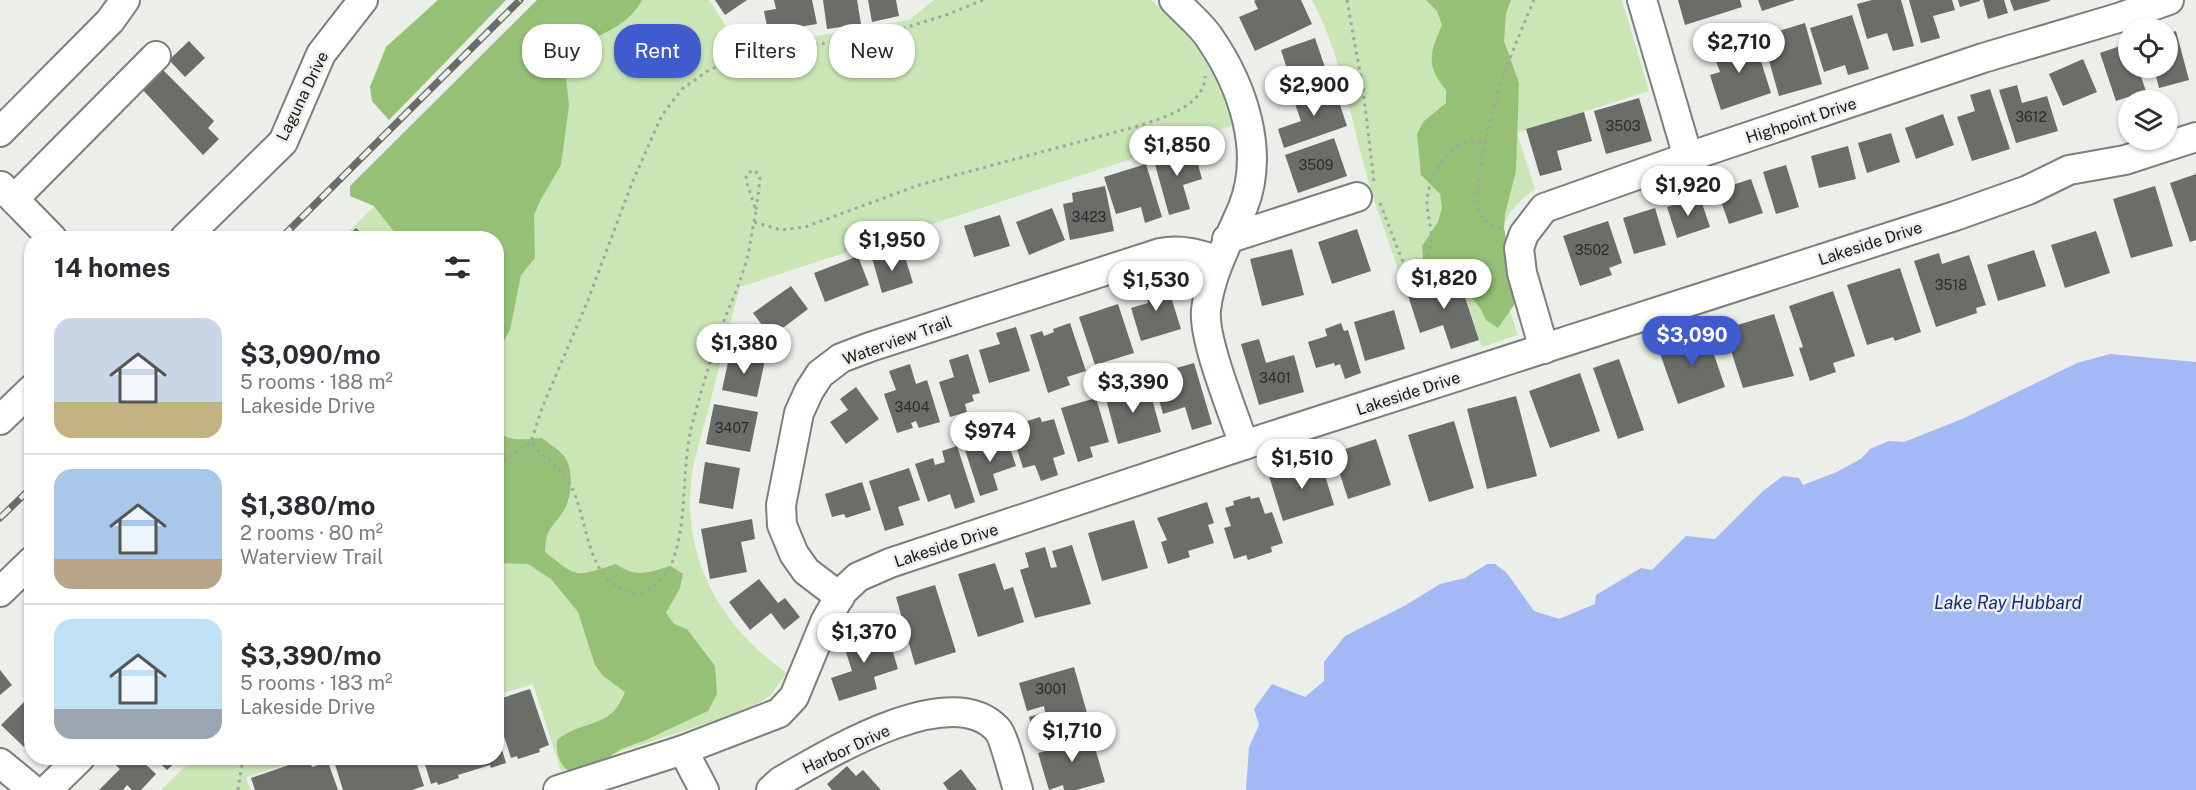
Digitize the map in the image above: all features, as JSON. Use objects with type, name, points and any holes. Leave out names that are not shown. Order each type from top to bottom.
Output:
[{"type":"street","points":[[0,132],[110,21],[125,0]]},
{"type":"street","name":"Laguna Drive","points":[[192,231],[283,142],[321,54],[363,0]]},
{"type":"street","points":[[1174,0],[1210,38],[1229,71],[1242,103],[1251,141],[1249,188],[1223,250],[1206,311],[1208,334],[1244,444]]},
{"type":"street","points":[[1642,0],[1688,157]]},
{"type":"street","name":"Highpoint Drive","points":[[1524,234],[1544,208],[1983,58],[2118,18],[2169,0]]},
{"type":"street","points":[[45,231],[7,192],[156,56]]},
{"type":"street","name":"Lakeside Drive","points":[[558,790],[683,750],[784,709],[794,697],[825,622],[840,597],[858,577],[890,563],[1244,444],[1954,216],[2028,190],[2069,170],[2124,160],[2196,137]]},
{"type":"street","points":[[1223,250],[1370,193]]},
{"type":"street","points":[[1524,234],[1519,248],[1522,273],[1544,349]]},
{"type":"street","name":"Waterview Trail","points":[[840,597],[806,571],[794,554],[782,525],[781,505],[799,413],[820,374],[841,358],[870,347],[1160,253],[1176,250],[1223,250]]},
{"type":"street","points":[[0,420],[24,397]]},
{"type":"street","points":[[0,592],[24,569]]},
{"type":"street","name":"Harbor Drive","points":[[771,790],[781,781],[872,733],[921,717],[961,711],[983,718],[999,730],[1018,790]]},
{"type":"street","points":[[683,750],[704,790]]},
{"type":"street","points":[[0,763],[33,790]]},
{"type":"street","points":[[47,790],[73,765]]},
{"type":"path","points":[[504,460],[531,442],[542,408],[588,300],[632,183],[662,115],[682,89],[709,70],[735,59],[791,47],[873,38],[946,15],[983,0]]},
{"type":"path","points":[[1347,0],[1363,89],[1370,193],[1402,260],[1414,265],[1421,263],[1428,256],[1431,244],[1427,198],[1435,174],[1447,154],[1468,141],[1485,142]]},
{"type":"path","points":[[1524,234],[1498,229],[1487,223],[1479,212],[1477,196],[1488,125],[1506,65],[1534,0]]},
{"type":"path","points":[[754,222],[781,230],[805,227],[919,185],[1149,122],[1196,99],[1205,85],[1205,76],[1201,66]]},
{"type":"path","points":[[531,442],[568,480],[580,509],[594,560],[608,579],[633,593],[641,593],[663,577],[673,559],[677,542],[692,428],[726,314],[747,260],[756,211],[760,179],[759,174],[753,170],[746,175],[746,180],[756,211]]},
{"type":"path","points":[[237,790],[242,765]]},
{"type":"green space","points":[[438,0],[506,0],[389,120],[372,101],[370,87],[386,47]]},
{"type":"green space","points":[[537,0],[642,0],[627,19],[620,24],[614,24],[614,27],[602,34],[602,24],[522,24],[522,78],[566,78],[569,105],[561,165],[534,215],[535,258],[521,275],[510,330],[504,341],[504,231],[394,231],[374,206],[350,196],[350,186]]},
{"type":"green space","points":[[591,0],[709,0],[725,24],[713,24],[713,78],[817,78],[817,36],[829,34],[829,78],[915,78],[915,24],[886,24],[909,20],[934,0],[1151,0],[1181,29],[1202,56],[1219,87],[1235,125],[740,287],[694,464],[690,512],[701,566],[712,592],[744,636],[764,656],[787,673],[770,696],[744,711],[561,771],[533,684],[504,693],[504,231],[349,231],[522,61],[522,78],[602,78],[602,24],[560,24],[573,11]]},
{"type":"green space","points":[[1312,0],[1622,0],[1649,91],[1517,133],[1535,189],[1517,205],[1505,221],[1499,238],[1498,256],[1500,275],[1518,335],[1482,347],[1455,267],[1403,284],[1368,180],[1331,43]]},
{"type":"green space","points":[[1426,0],[1511,0],[1506,13],[1504,41],[1519,83],[1516,171],[1505,214],[1504,228],[1513,276],[1514,305],[1498,328],[1486,320],[1471,297],[1432,283],[1424,273],[1422,246],[1438,222],[1442,208],[1440,194],[1421,175],[1417,134],[1423,122],[1446,103],[1446,90],[1432,65],[1432,51],[1442,25],[1437,11]]},
{"type":"green space","points":[[504,435],[523,439],[542,438],[562,453],[567,462],[571,475],[569,498],[564,510],[548,533],[545,552],[565,567],[578,573],[616,564],[623,569],[637,573],[671,566],[683,574],[680,588],[666,613],[674,624],[687,629],[715,666],[717,694],[708,711],[621,749],[598,765],[572,775],[560,759],[557,740],[567,733],[605,718],[619,704],[625,692],[603,676],[595,665],[578,612],[551,579],[528,564],[504,563]]},
{"type":"green space","points":[[187,765],[284,765],[246,777],[250,790],[161,790]]},
{"type":"water","name":"Lake Ray Hubbard","points":[[2110,354],[2196,362],[2196,790],[1246,790],[1249,747],[1259,725],[1254,709],[1272,684],[1305,697],[1324,681],[1324,662],[1345,636],[1406,605],[1440,584],[1465,578],[1487,564],[1495,564],[1506,572],[1534,611],[1559,619],[1595,604],[1596,595],[1641,568],[1652,570],[1686,536],[1715,539],[1763,491],[1783,476],[1799,478],[1803,485],[1837,472],[1862,458],[1870,449],[1889,441],[1904,442],[1962,419],[2077,363]]},
{"type":"building","points":[[715,0],[747,0],[725,15]]},
{"type":"building","points":[[774,0],[812,0],[817,24],[766,24],[764,11],[776,9]]},
{"type":"building","points":[[823,0],[857,0],[861,24],[829,24],[827,29]]},
{"type":"building","points":[[868,0],[896,0],[899,16],[872,22]]},
{"type":"building","points":[[1301,0],[1312,24],[1255,51],[1239,17],[1258,9],[1254,1]]},
{"type":"building","points":[[1678,0],[1740,0],[1742,7],[1685,25]]},
{"type":"building","points":[[1758,0],[1795,0],[1762,11]]},
{"type":"building","points":[[1872,0],[1901,0],[1914,46],[1893,51],[1887,33],[1867,39],[1857,4]]},
{"type":"building","points":[[1909,0],[1952,0],[1955,10],[1933,16],[1940,38],[1921,43]]},
{"type":"building","points":[[1958,0],[1980,0],[1980,1],[1960,7]]},
{"type":"building","points":[[1983,0],[2004,0],[2008,13],[1988,19]]},
{"type":"building","points":[[2010,0],[2050,0],[2050,1],[2014,11]]},
{"type":"building","points":[[1852,15],[1869,69],[1848,75],[1845,65],[1824,72],[1810,28]]},
{"type":"building","points":[[1805,23],[1822,84],[1779,96],[1762,36]]},
{"type":"building","points":[[1753,36],[1771,93],[1721,110],[1710,75],[1720,72],[1712,50]]},
{"type":"building","points":[[1315,38],[1329,79],[1278,96],[1271,75],[1287,69],[1281,50]]},
{"type":"building","points":[[2178,39],[2189,80],[2159,88],[2156,78],[2178,78]]},
{"type":"building","points":[[189,41],[205,58],[185,77],[169,60]]},
{"type":"building","points":[[2118,47],[2118,78],[2141,78],[2146,90],[2118,90],[2118,100],[2116,101],[2100,53]]},
{"type":"building","points":[[2083,59],[2097,92],[2063,106],[2049,74]]},
{"type":"building","points":[[163,70],[214,121],[208,128],[219,139],[203,155],[143,90]]},
{"type":"building","points":[[1333,84],[1347,126],[1284,148],[1278,129],[1301,121],[1293,98]]},
{"type":"building","points":[[2017,85],[2022,103],[2047,96],[2058,131],[2016,143],[1999,90]]},
{"type":"building","points":[[1990,89],[2010,149],[1972,161],[1957,117],[1975,111],[1970,95]]},
{"type":"building","points":[[1639,98],[1652,141],[1606,154],[1594,111]]},
{"type":"building","points":[[1584,112],[1592,141],[1557,151],[1562,170],[1540,176],[1526,129]]},
{"type":"building","points":[[1943,114],[1954,145],[1916,159],[1905,128]]},
{"type":"building","points":[[1891,133],[1900,162],[1867,173],[1858,143]]},
{"type":"building","points":[[1334,138],[1347,176],[1298,193],[1285,155]]},
{"type":"building","points":[[1193,146],[1202,179],[1183,185],[1190,209],[1169,215],[1153,157]]},
{"type":"building","points":[[1848,146],[1856,179],[1819,188],[1811,156]]},
{"type":"building","points":[[1146,164],[1162,217],[1145,223],[1141,207],[1116,214],[1104,177]]},
{"type":"building","points":[[1786,165],[1799,207],[1776,214],[1763,172]]},
{"type":"building","points":[[2196,174],[2196,240],[2190,242],[2170,183]]},
{"type":"building","points":[[1751,179],[1763,213],[1729,224],[1717,190]]},
{"type":"building","points":[[1105,186],[1114,231],[1070,240],[1063,204],[1073,202],[1072,193]]},
{"type":"building","points":[[2155,186],[2173,246],[2131,258],[2113,199]]},
{"type":"building","points":[[1700,197],[1710,227],[1677,238],[1667,207]]},
{"type":"building","points":[[1052,208],[1065,240],[1029,255],[1016,222]]},
{"type":"building","points":[[1655,208],[1666,245],[1634,254],[1623,218]]},
{"type":"building","points":[[1000,215],[1010,246],[974,257],[964,226]]},
{"type":"building","points":[[1608,221],[1622,263],[1609,268],[1612,275],[1580,286],[1563,236]]},
{"type":"building","points":[[1357,229],[1371,271],[1332,284],[1318,242]]},
{"type":"building","points":[[2096,231],[2110,273],[2065,288],[2051,245]]},
{"type":"building","points":[[1292,249],[1304,295],[1262,306],[1250,259]]},
{"type":"building","points":[[2034,250],[2046,286],[1998,301],[1987,265]]},
{"type":"building","points":[[889,252],[892,261],[905,257],[913,283],[882,293],[872,258]]},
{"type":"building","points":[[1939,253],[1942,264],[1969,255],[1986,305],[1976,308],[1977,313],[1936,327],[1914,261]]},
{"type":"building","points":[[858,256],[869,285],[825,302],[814,273]]},
{"type":"building","points":[[1900,268],[1921,332],[1895,341],[1893,337],[1867,345],[1847,285]]},
{"type":"building","points":[[1457,273],[1479,340],[1451,349],[1443,325],[1420,333],[1406,289]]},
{"type":"building","points":[[1165,278],[1181,329],[1141,341],[1131,308],[1148,303],[1143,285]]},
{"type":"building","points":[[791,286],[808,309],[771,337],[753,313]]},
{"type":"building","points":[[1833,291],[1855,356],[1833,363],[1836,372],[1810,381],[1799,348],[1803,347],[1789,306]]},
{"type":"building","points":[[1118,304],[1134,353],[1095,365],[1079,317]]},
{"type":"building","points":[[1394,310],[1405,349],[1365,361],[1354,322]]},
{"type":"building","points":[[1774,314],[1794,376],[1743,388],[1724,329]]},
{"type":"building","points":[[1070,323],[1086,371],[1067,377],[1070,385],[1048,393],[1030,335],[1042,331],[1044,336],[1054,332],[1053,329]]},
{"type":"building","points":[[1341,323],[1344,331],[1348,330],[1361,373],[1345,379],[1340,364],[1335,366],[1334,363],[1316,368],[1308,342],[1327,336],[1325,329]]},
{"type":"building","points":[[1016,327],[1030,371],[989,383],[979,350],[1000,344],[996,333]]},
{"type":"building","points":[[1706,331],[1725,387],[1678,404],[1658,348]]},
{"type":"building","points":[[1259,339],[1266,363],[1294,355],[1304,392],[1259,405],[1241,344]]},
{"type":"building","points":[[730,353],[765,360],[757,397],[722,390]]},
{"type":"building","points":[[968,354],[980,393],[972,395],[974,401],[965,404],[967,412],[950,417],[939,382],[954,377],[949,360]]},
{"type":"building","points":[[1619,359],[1644,430],[1618,439],[1593,368]]},
{"type":"building","points":[[1194,363],[1212,424],[1192,430],[1185,407],[1163,414],[1152,375]]},
{"type":"building","points":[[910,364],[916,384],[927,380],[940,422],[919,428],[916,421],[911,423],[913,428],[897,433],[884,394],[896,390],[889,371]]},
{"type":"building","points":[[1580,373],[1600,431],[1550,448],[1529,391]]},
{"type":"building","points":[[1148,384],[1161,432],[1118,444],[1105,395]]},
{"type":"building","points":[[856,387],[879,419],[846,444],[830,422],[848,410],[840,399]]},
{"type":"building","points":[[1516,396],[1537,476],[1487,489],[1467,409]]},
{"type":"building","points":[[1096,398],[1109,442],[1090,447],[1093,457],[1078,462],[1061,408]]},
{"type":"building","points":[[714,404],[758,412],[750,452],[706,444]]},
{"type":"building","points":[[1040,417],[1042,422],[1054,419],[1065,454],[1053,458],[1058,475],[1041,481],[1035,465],[1023,468],[1014,440],[1025,437],[1021,423]]},
{"type":"building","points":[[1454,421],[1474,488],[1429,502],[1408,435]]},
{"type":"building","points":[[1006,436],[1016,466],[993,474],[998,490],[980,496],[965,450]]},
{"type":"building","points":[[1376,439],[1391,485],[1348,499],[1333,453]]},
{"type":"building","points":[[957,446],[975,502],[955,509],[950,494],[928,502],[915,464],[933,458],[935,465],[945,462],[942,451]]},
{"type":"building","points":[[1320,459],[1334,505],[1283,521],[1269,476]]},
{"type":"building","points":[[705,462],[740,468],[733,509],[699,503]]},
{"type":"building","points":[[909,468],[920,500],[898,507],[904,525],[885,531],[869,481]]},
{"type":"building","points":[[862,482],[871,510],[846,518],[844,514],[832,517],[825,494]]},
{"type":"building","points":[[1250,496],[1251,499],[1259,497],[1265,514],[1272,512],[1283,543],[1271,547],[1272,552],[1248,560],[1246,555],[1234,559],[1224,528],[1231,526],[1225,508],[1234,505],[1233,501]]},
{"type":"building","points":[[1207,502],[1214,523],[1208,525],[1214,543],[1188,551],[1190,557],[1168,564],[1161,542],[1167,540],[1157,518]]},
{"type":"building","points":[[752,519],[755,539],[741,542],[747,572],[710,579],[701,529]]},
{"type":"building","points":[[1134,520],[1148,568],[1102,581],[1088,533]]},
{"type":"building","points":[[1072,545],[1091,604],[1035,618],[1020,570],[1029,567],[1025,553],[1045,547],[1051,568],[1057,567],[1052,551]]},
{"type":"building","points":[[995,563],[1004,590],[1013,587],[1024,622],[978,637],[958,574]]},
{"type":"building","points":[[759,579],[778,603],[785,598],[800,617],[784,630],[771,613],[750,630],[729,602]]},
{"type":"building","points":[[935,585],[956,652],[915,665],[896,597]]},
{"type":"building","points":[[879,628],[882,641],[889,639],[898,669],[874,677],[877,689],[839,701],[831,678],[852,671],[842,640]]},
{"type":"building","points":[[1074,667],[1089,720],[1034,735],[1029,717],[1045,712],[1044,706],[1027,711],[1019,683]]},
{"type":"building","points":[[0,670],[12,685],[0,695]]},
{"type":"building","points":[[530,689],[549,745],[539,749],[540,752],[518,759],[517,756],[511,758],[504,737],[504,697]]},
{"type":"building","points":[[24,702],[24,747],[1,725]]},
{"type":"building","points":[[1090,731],[1105,782],[1076,790],[1064,790],[1063,785],[1049,790],[1038,753],[1053,749],[1051,742]]},
{"type":"building","points":[[116,765],[146,765],[156,774],[141,790],[132,790],[127,785],[123,790],[99,790],[120,769]]},
{"type":"building","points":[[162,765],[172,765],[167,770]]},
{"type":"building","points":[[289,765],[311,765],[312,767],[329,765],[338,790],[255,790],[251,778]]},
{"type":"building","points":[[335,765],[417,765],[424,786],[412,790],[343,790]]},
{"type":"building","points":[[425,765],[490,765],[458,775],[459,778],[438,785],[437,782],[431,784]]},
{"type":"building","points":[[847,766],[856,776],[863,770],[881,790],[832,790],[827,784]]},
{"type":"building","points":[[961,769],[977,790],[948,790],[943,783]]},
{"type":"railway","points":[[288,231],[520,0]]},
{"type":"railway","points":[[0,518],[24,495]]}]
